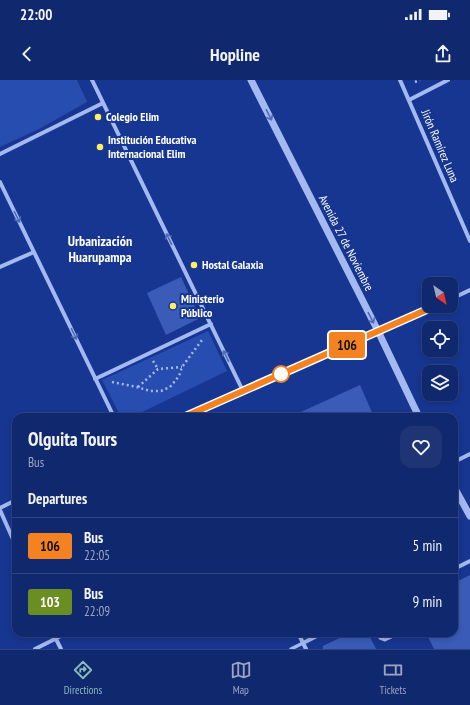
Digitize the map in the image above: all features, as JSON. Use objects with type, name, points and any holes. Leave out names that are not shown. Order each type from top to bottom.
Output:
[{"type":"street","points":[[92,80],[243,391]]},
{"type":"street","name":"Avenida 27 de Noviembre","points":[[251,80],[378,331],[417,413]]},
{"type":"street","name":"Jirón Ramírez Luna","points":[[400,80],[470,241]]},
{"type":"street","points":[[409,100],[448,80]]},
{"type":"street","points":[[0,154],[103,103]]},
{"type":"street","points":[[0,182],[97,378],[112,413]]},
{"type":"street","points":[[0,267],[34,252]]},
{"type":"street","points":[[458,296],[470,290]]},
{"type":"street","points":[[193,413],[422,312]]},
{"type":"street","points":[[97,378],[212,326]]},
{"type":"street","points":[[458,460],[470,454]]},
{"type":"street","points":[[458,494],[470,516]]},
{"type":"street","points":[[12,502],[0,509],[12,537]]},
{"type":"street","points":[[458,567],[470,561]]},
{"type":"street","points":[[35,649],[59,637]]},
{"type":"street","points":[[300,637],[306,649]]},
{"type":"street","points":[[291,649],[316,637]]},
{"type":"street","points":[[55,639],[61,649]]},
{"type":"lane","points":[[380,637],[386,640],[392,637]]},
{"type":"path","points":[[415,81],[420,80]]},
{"type":"path","points":[[97,378],[150,391],[161,391],[170,387],[179,376],[182,366],[212,326]]},
{"type":"path","points":[[137,387],[158,369],[182,366]]},
{"type":"shaded area","points":[[0,80],[77,80],[87,102],[39,129],[0,147]]},
{"type":"shaded area","points":[[208,331],[227,371],[140,413],[119,413],[102,380]]},
{"type":"building","name":"Ministerio Público","points":[[181,277],[200,318],[166,335],[147,293]]},
{"type":"building","points":[[360,385],[372,413],[299,413]]},
{"type":"building","points":[[470,575],[470,649],[434,649],[428,637],[458,637],[458,581]]},
{"type":"building","points":[[342,637],[370,637],[376,649],[323,649],[323,646]]},
{"type":"bus line","name":"106","points":[[193,413],[422,312]]},
{"type":"place","name":"Colegio Elim","points":[[98,117]]},
{"type":"place","name":"Institución Educativa Internacional Elim","points":[[100,147]]},
{"type":"place","name":"Hostal Galaxia","points":[[194,265]]},
{"type":"place","name":"Ministerio Público","points":[[173,306]]},
{"type":"district","name":"Urbanización Huarupampa","points":[[100,250]]}]
